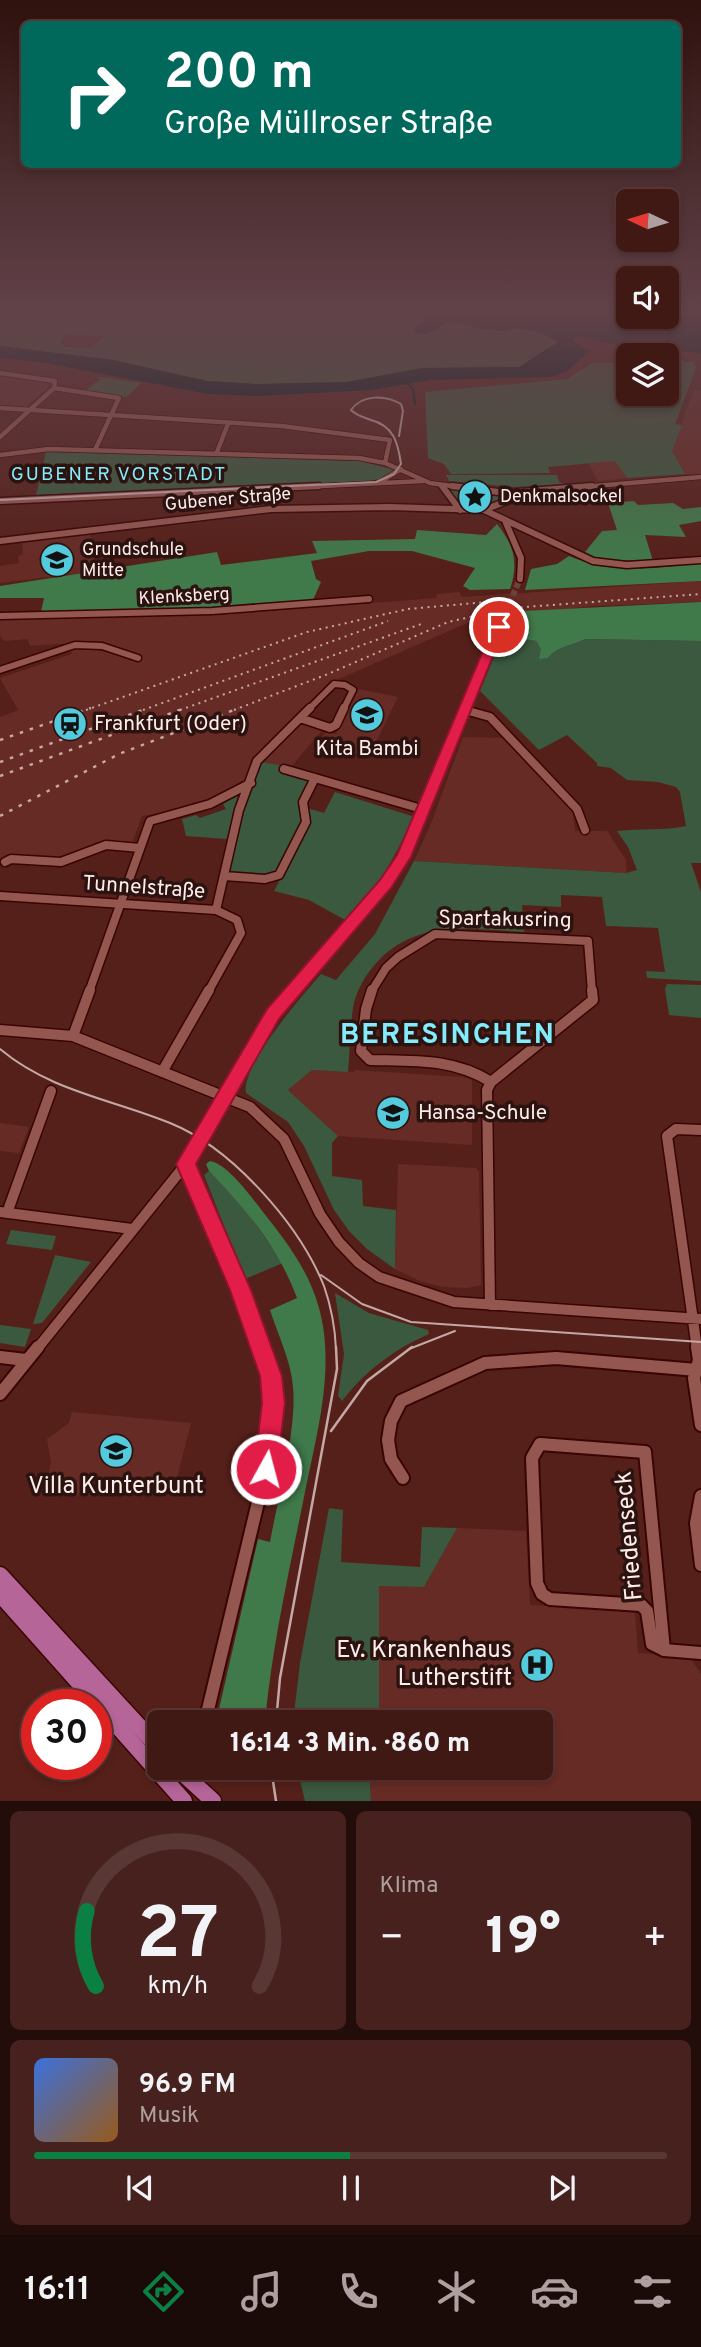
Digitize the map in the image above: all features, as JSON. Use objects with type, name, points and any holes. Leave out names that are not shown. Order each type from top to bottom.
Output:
[{"type":"main road","points":[[0,1574],[147,1735]]},
{"type":"main road","points":[[0,1594],[184,1801]]},
{"type":"main road","points":[[193,1780],[213,1801]]},
{"type":"street","points":[[0,436],[44,396]]},
{"type":"street","points":[[95,450],[119,398],[106,396]]},
{"type":"street","points":[[0,408],[25,412],[308,428],[390,440],[385,463]]},
{"type":"street","points":[[217,452],[228,424]]},
{"type":"street","points":[[0,446],[3,455],[45,449],[359,458],[385,463],[422,481]]},
{"type":"street","points":[[372,484],[386,480],[401,469]]},
{"type":"street","points":[[0,501],[422,481],[507,495],[701,477]]},
{"type":"street","points":[[441,485],[460,510]]},
{"type":"street","points":[[470,511],[484,510],[507,495]]},
{"type":"street","name":"Gubener Straße","points":[[0,541],[271,509],[390,507],[470,511]]},
{"type":"street","points":[[484,510],[578,556],[611,565],[701,560]]},
{"type":"street","points":[[470,511],[498,522],[513,535]]},
{"type":"street","points":[[504,521],[513,535],[523,567],[520,579]]},
{"type":"street","name":"Klenksberg","points":[[0,615],[212,611],[369,599]]},
{"type":"street","points":[[0,1394],[186,1164],[273,1014],[386,884],[404,857],[499,627]]},
{"type":"street","points":[[0,670],[75,645],[102,646],[138,658]]},
{"type":"street","points":[[216,910],[239,810],[257,761],[299,718],[334,684],[345,685],[353,690],[336,725],[327,727],[299,718]]},
{"type":"street","points":[[465,710],[490,717],[577,809],[585,830]]},
{"type":"street","points":[[284,769],[425,810]]},
{"type":"street","points":[[223,876],[265,879],[279,875],[306,822],[303,802],[315,778]]},
{"type":"street","points":[[73,1037],[150,821],[210,804],[251,783]]},
{"type":"street","points":[[5,862],[12,859],[61,862],[106,845],[141,848]]},
{"type":"street","name":"Tunnelstraße","points":[[0,896],[216,910],[237,920],[241,933],[162,1072]]},
{"type":"street","name":"Spartakusring","points":[[435,934],[589,941],[593,1000],[491,1082],[477,1070],[461,1065],[370,1060],[361,1051],[365,1007],[371,988],[381,972],[415,945],[435,934]]},
{"type":"street","points":[[0,1030],[73,1037],[250,1107],[284,1139],[320,1214],[339,1242],[359,1263],[379,1277],[454,1302],[696,1319]]},
{"type":"street","points":[[490,1305],[487,1090],[491,1082]]},
{"type":"street","points":[[51,1091],[4,1212],[132,1229]]},
{"type":"street","points":[[701,1130],[676,1129],[667,1136],[696,1319],[699,1360],[694,1378],[701,1424]]},
{"type":"street","points":[[186,1164],[240,1290],[271,1376],[274,1403],[266,1469],[208,1710]]},
{"type":"street","points":[[0,1357],[26,1360]]},
{"type":"street","points":[[403,1478],[392,1465],[387,1452],[394,1413],[401,1401],[485,1363],[556,1357],[696,1370]]},
{"type":"street","name":"Friedenseck","points":[[540,1444],[645,1452],[664,1650],[652,1644],[647,1611],[640,1605],[550,1599],[542,1594],[537,1583],[532,1458],[540,1444]]},
{"type":"street","points":[[701,1496],[696,1523],[701,1565]]},
{"type":"street","points":[[664,1650],[701,1653]]},
{"type":"shaded area","points":[[0,396],[38,396],[23,409],[0,407]]},
{"type":"shaded area","points":[[692,396],[701,396],[701,474],[685,474],[672,451]]},
{"type":"shaded area","points":[[616,461],[627,478],[598,481],[588,462]]},
{"type":"shaded area","name":"Grundschule Mitte","points":[[90,533],[96,571],[0,583],[0,566],[19,563],[18,556],[23,554],[22,541]]},
{"type":"shaded area","points":[[701,581],[701,602],[593,606],[472,621],[334,681],[258,756],[249,781],[218,797],[183,809],[142,816],[132,843],[104,841],[62,858],[9,854],[9,859],[0,862],[0,717],[18,710],[0,678],[72,654],[69,643],[30,646],[28,639],[4,641],[0,636],[0,618],[213,615],[437,598],[436,594],[459,592],[462,597]]},
{"type":"shaded area","name":"Kita Bambi","points":[[359,689],[398,697],[368,758],[348,752],[346,756],[314,748],[325,733],[336,734]]},
{"type":"shaded area","points":[[300,721],[324,728],[291,767],[260,762]]},
{"type":"shaded area","points":[[463,737],[504,738],[573,812],[575,831],[607,831],[626,860],[626,873],[414,861]]},
{"type":"shaded area","name":"Hansa-Schule","points":[[312,1070],[355,1070],[462,1077],[472,1080],[472,1145],[338,1136],[288,1090]]},
{"type":"shaded area","points":[[0,1123],[29,1127],[19,1153],[0,1151]]},
{"type":"shaded area","points":[[398,1164],[476,1168],[479,1172],[481,1285],[468,1288],[442,1287],[420,1281],[395,1269]]},
{"type":"shaded area","name":"Villa Kunterbunt","points":[[72,1412],[191,1423],[175,1486],[145,1477],[138,1496],[101,1481],[90,1497],[82,1491],[76,1497],[49,1472],[51,1462],[47,1439],[69,1423]]},
{"type":"shaded area","name":"Ev. Krankenhaus Lutherstift","points":[[457,1528],[526,1531],[530,1605],[635,1612],[638,1653],[690,1657],[701,1674],[701,1801],[371,1801],[370,1780],[553,1780],[553,1710],[379,1710],[379,1585],[424,1587]]},
{"type":"green space","points":[[425,396],[616,396],[616,406],[679,406],[679,396],[685,396],[675,424],[682,425],[672,451],[685,474],[627,478],[615,461],[548,467],[550,473],[451,474],[444,464],[428,458]]},
{"type":"green space","points":[[46,452],[359,461],[396,470],[371,481],[36,495]]},
{"type":"green space","points":[[446,475],[557,475],[559,482],[564,484],[516,487],[449,481]]},
{"type":"green space","points":[[453,489],[503,494],[503,497],[482,507],[466,507],[449,492]]},
{"type":"green space","points":[[634,501],[638,505],[673,503],[683,509],[701,507],[701,521],[679,525],[686,537],[645,535],[653,561],[602,560],[585,552],[602,531],[617,530],[608,503]]},
{"type":"green space","points":[[497,524],[513,555],[514,571],[510,589],[470,590],[463,586],[475,568],[412,551],[369,551],[311,561],[316,579],[321,582],[313,600],[60,613],[41,612],[44,598],[0,598],[0,586],[217,552],[221,565],[317,553],[312,541],[415,539],[417,530],[486,535]]},
{"type":"green space","points":[[569,556],[601,566],[618,568],[701,563],[701,581],[525,590],[531,569],[557,564]]},
{"type":"green space","points":[[701,602],[701,641],[585,639],[561,648],[548,658],[539,659],[541,649],[536,641],[516,640],[503,653],[496,652],[506,629],[472,621],[524,611]]},
{"type":"green space","points":[[520,638],[536,641],[548,658],[561,648],[585,639],[701,641],[701,863],[691,863],[701,892],[701,981],[647,978],[646,971],[665,972],[658,928],[606,926],[602,897],[561,895],[561,907],[522,905],[524,932],[465,929],[428,933],[410,938],[378,961],[369,971],[354,1001],[348,1072],[312,1070],[288,1090],[338,1136],[332,1143],[332,1176],[362,1180],[363,1206],[396,1210],[395,1269],[367,1249],[349,1231],[334,1210],[304,1146],[288,1122],[246,1093],[253,1066],[274,1031],[321,974],[336,980],[375,934],[414,861],[626,873],[637,870],[628,847],[617,831],[686,826],[680,792],[676,787],[658,782],[627,780],[611,768],[597,766],[567,735],[539,750],[480,691],[496,652],[503,653],[509,643]]},
{"type":"green space","points":[[260,762],[280,765],[278,771],[309,781],[299,802],[302,822],[276,873],[266,876],[234,874],[230,871],[242,809]]},
{"type":"green space","points":[[335,792],[415,817],[381,880],[347,921],[309,900],[274,891],[311,821],[307,808],[324,813]]},
{"type":"green space","points":[[236,796],[239,798],[227,839],[186,836],[182,819],[196,815],[200,818],[226,809],[223,804]]},
{"type":"green space","points":[[667,984],[701,985],[701,1018],[669,1015],[665,989]]},
{"type":"green space","points":[[210,1161],[217,1163],[239,1182],[288,1245],[315,1294],[324,1331],[325,1379],[319,1426],[276,1637],[266,1710],[219,1710],[258,1539],[270,1542],[290,1443],[292,1377],[270,1310],[297,1298],[271,1245],[206,1164]]},
{"type":"green space","points":[[209,1171],[245,1209],[283,1263],[245,1279],[204,1175]]},
{"type":"green space","points":[[11,1230],[56,1236],[52,1250],[6,1244]]},
{"type":"green space","points":[[55,1255],[91,1262],[42,1323],[33,1324]]},
{"type":"green space","points":[[335,1293],[369,1313],[428,1330],[429,1334],[381,1362],[360,1380],[342,1401],[338,1396],[344,1354]]},
{"type":"green space","points":[[0,1325],[31,1329],[25,1347],[0,1343]]},
{"type":"green space","points":[[329,1508],[343,1510],[341,1562],[420,1567],[422,1527],[457,1528],[424,1587],[379,1586],[379,1710],[294,1710],[300,1663]]},
{"type":"green space","points":[[300,1780],[370,1780],[371,1801],[305,1801]]},
{"type":"waterway","points":[[414,396],[415,404]]},
{"type":"tunnel","points":[[499,627],[520,579]]},
{"type":"tram line","points":[[0,500],[376,482],[394,474],[401,464],[396,442],[385,426],[351,410],[361,401],[374,398],[401,404],[403,411],[399,436]]},
{"type":"tram line","points":[[0,1049],[19,1063],[60,1085],[170,1123],[217,1150],[239,1169],[281,1214],[313,1262],[329,1301],[336,1349]]},
{"type":"tram line","points":[[321,1275],[362,1304],[411,1322],[701,1342]]},
{"type":"tram line","points":[[410,1349],[455,1331]]},
{"type":"tram line","points":[[277,1710],[280,1678],[337,1369],[336,1347]]},
{"type":"tram line","points":[[331,1431],[367,1381],[410,1349]]},
{"type":"tram line","points":[[273,1780],[276,1801]]},
{"type":"railway","points":[[234,710],[328,674],[448,622],[511,608],[701,594]]},
{"type":"railway","points":[[86,710],[307,632],[408,609],[509,600]]},
{"type":"railway","points":[[143,710],[388,621]]},
{"type":"railway","points":[[180,710],[424,623]]},
{"type":"railway","points":[[0,740],[91,708]]},
{"type":"railway","points":[[0,762],[148,708]]},
{"type":"railway","points":[[0,776],[185,708]]},
{"type":"railway","points":[[0,816],[119,754],[239,708]]},
{"type":"place","name":"Denkmalsockel","points":[[475,497]]},
{"type":"place","name":"Grundschule Mitte","points":[[57,560]]},
{"type":"place","name":"Kita Bambi","points":[[367,715]]},
{"type":"place","name":"Frankfurt (Oder)","points":[[70,724]]},
{"type":"place","name":"Hansa-Schule","points":[[393,1113]]},
{"type":"place","name":"Villa Kunterbunt","points":[[116,1451]]},
{"type":"place","name":"Ev. Krankenhaus Lutherstift","points":[[537,1665]]},
{"type":"district","name":"GUBENER VORSTADT","points":[[119,475]]},
{"type":"district","name":"BERESINCHEN","points":[[448,1036]]},
{"type":"route","points":[[266,1469],[274,1403],[271,1376],[240,1290],[186,1164],[273,1014],[386,884],[404,857],[499,627]]}]
